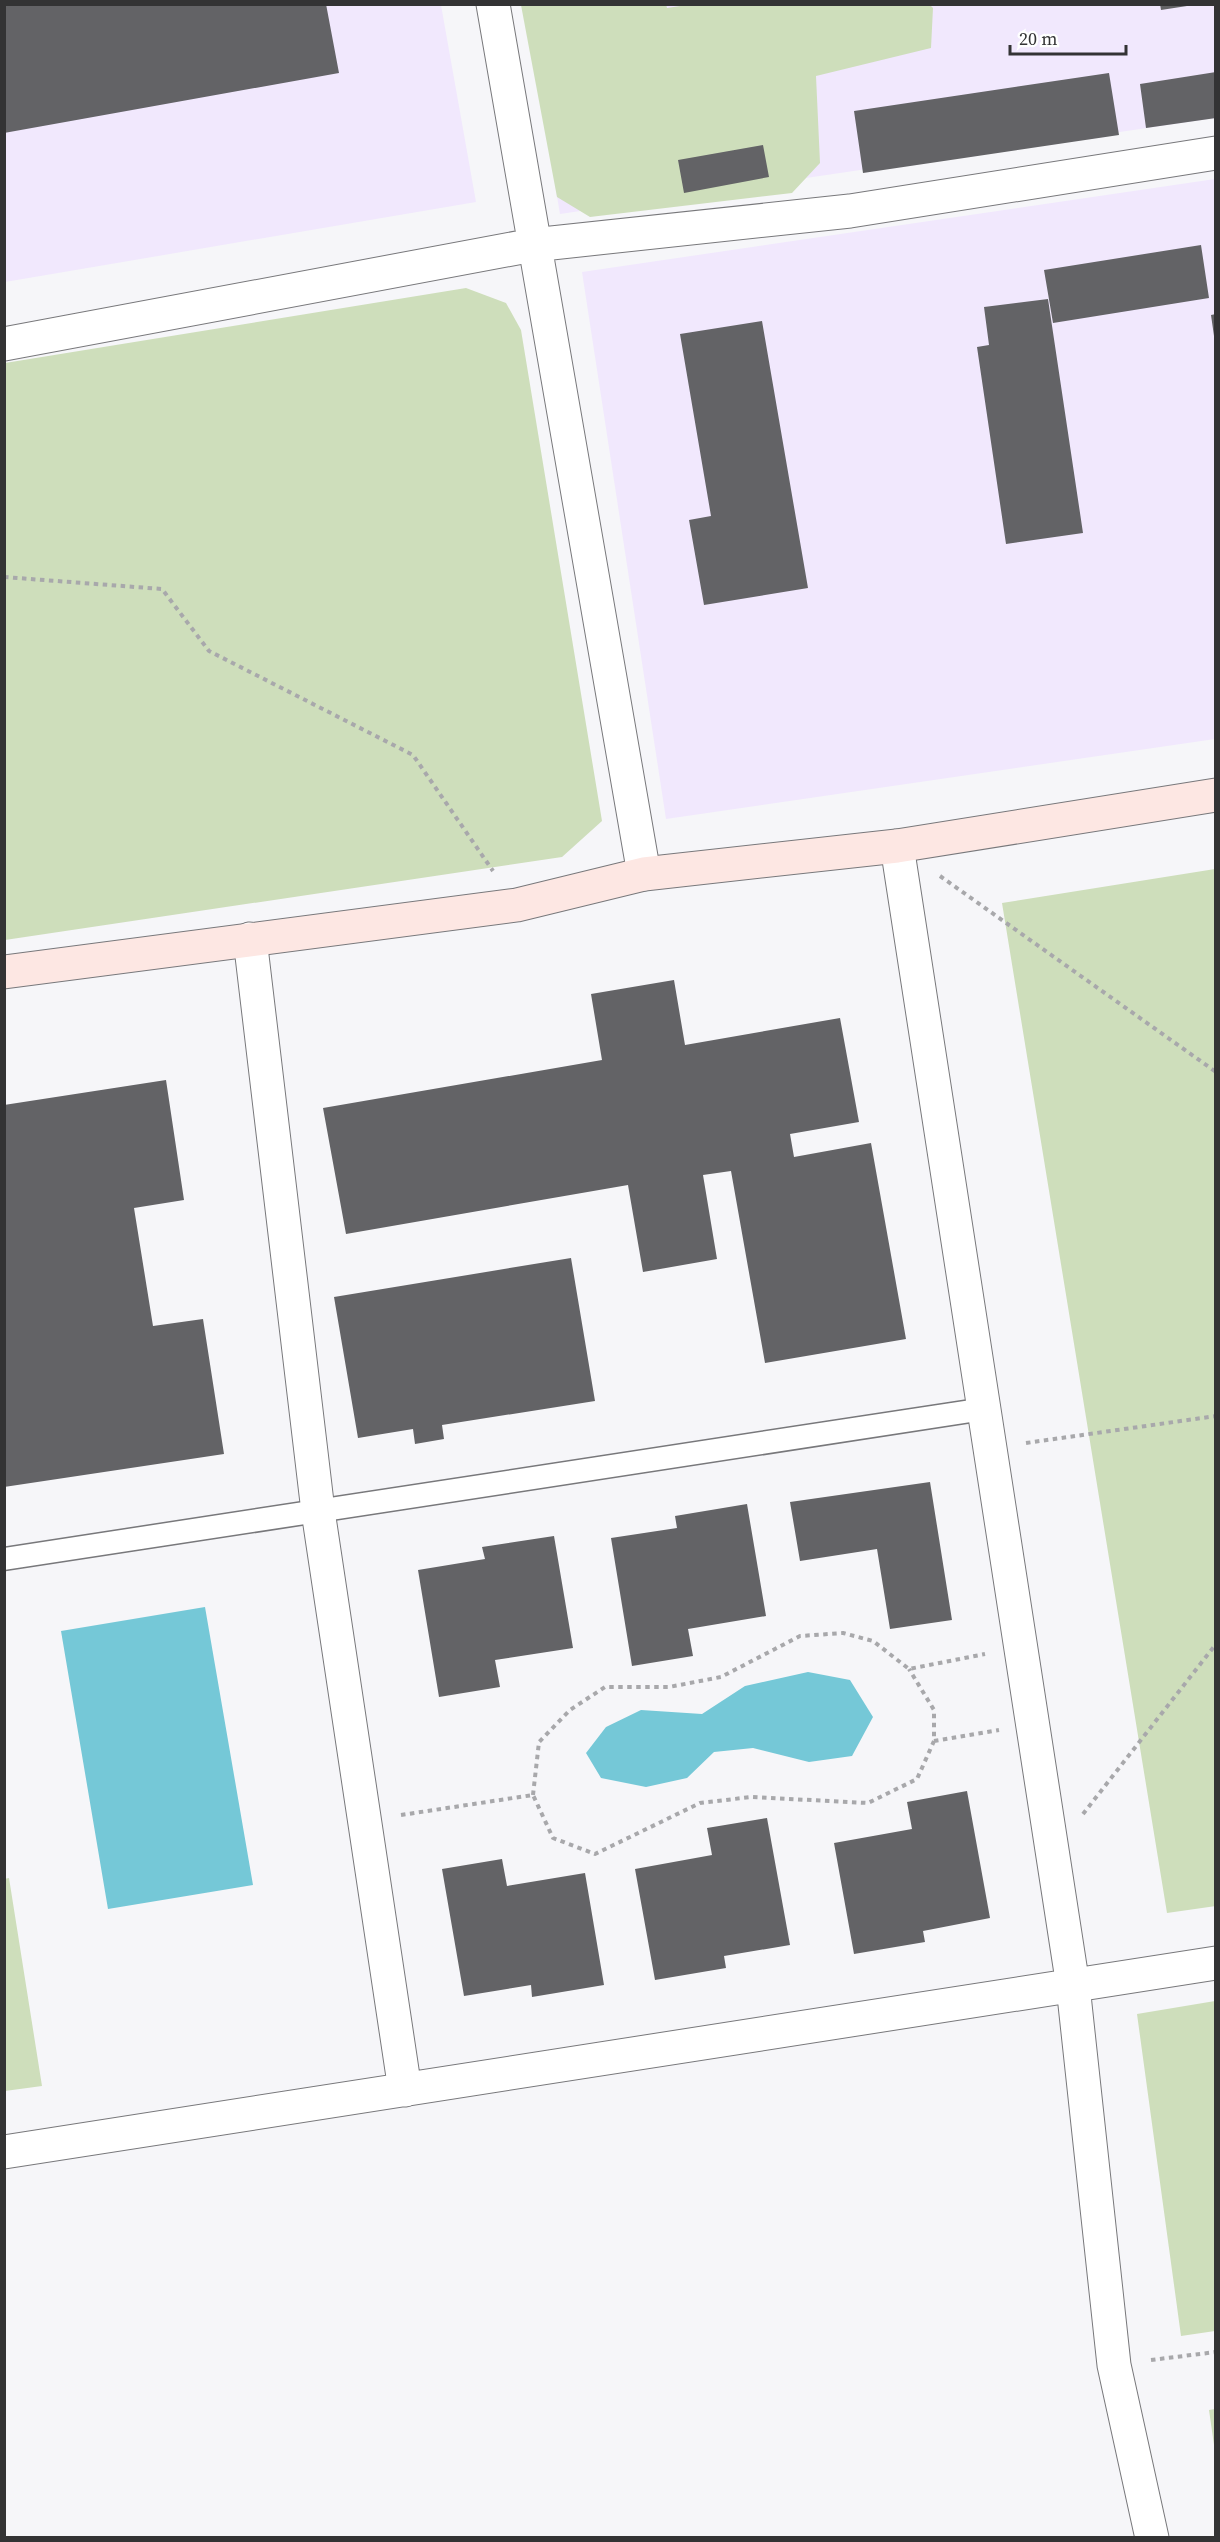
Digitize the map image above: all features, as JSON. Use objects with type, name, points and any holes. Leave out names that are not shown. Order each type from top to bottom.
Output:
[{"type":"street","points":[[493,4],[644,874]]},
{"type":"street","points":[[4,344],[533,244],[850,211],[1215,153]]},
{"type":"street","points":[[4,972],[517,905],[644,874],[897,846],[1215,795]]},
{"type":"street","points":[[897,846],[1073,1986],[1114,2365],[1152,2538]]},
{"type":"street","points":[[250,939],[318,1511],[405,2090]]},
{"type":"street","points":[[4,2152],[1215,1963]]},
{"type":"lane","points":[[4,1559],[984,1409]]},
{"type":"path","points":[[4,577],[162,589],[209,651],[412,755],[517,905]]},
{"type":"path","points":[[897,846],[1215,1072]]},
{"type":"path","points":[[990,1448],[1215,1416]]},
{"type":"path","points":[[843,1633],[873,1641],[909,1669],[934,1710],[934,1741],[917,1779],[868,1803],[751,1797],[700,1803],[595,1854],[553,1838],[533,1795],[539,1742],[570,1710],[605,1687],[669,1687],[721,1677],[800,1636],[843,1633]]},
{"type":"path","points":[[1052,1853],[1215,1644]]},
{"type":"path","points":[[909,1669],[1021,1647]]},
{"type":"path","points":[[934,1741],[1032,1724]]},
{"type":"path","points":[[365,1820],[533,1795]]},
{"type":"path","points":[[1114,2365],[1215,2352]]},
{"type":"shaded area","points":[[5,5],[441,5],[476,202],[5,282]]},
{"type":"shaded area","points":[[525,5],[1215,5],[1215,118],[560,214]]},
{"type":"shaded area","points":[[1215,179],[1215,739],[666,819],[582,272]]},
{"type":"green space","points":[[666,4],[667,8],[693,4],[929,4],[933,8],[931,48],[816,76],[820,163],[792,193],[590,217],[557,197],[521,5]]},
{"type":"green space","points":[[466,288],[506,303],[521,330],[602,821],[562,857],[5,940],[5,363]]},
{"type":"green space","points":[[1215,869],[1216,1906],[1167,1913],[1002,903]]},
{"type":"green space","points":[[9,1878],[42,2086],[5,2091],[4,1879]]},
{"type":"green space","points":[[1215,2001],[1215,2331],[1181,2336],[1137,2014]]},
{"type":"green space","points":[[1216,2409],[1215,2452],[1209,2410]]},
{"type":"water","points":[[205,1607],[253,1885],[108,1909],[61,1631]]},
{"type":"water","points":[[808,1672],[850,1680],[873,1717],[852,1756],[809,1762],[753,1748],[714,1752],[687,1778],[646,1787],[601,1778],[586,1753],[606,1727],[641,1710],[702,1714],[745,1686]]},
{"type":"building","points":[[4,4],[326,4],[339,73],[4,133]]},
{"type":"building","points":[[1160,4],[1187,4],[1187,6],[1161,10]]},
{"type":"building","points":[[1216,72],[1216,118],[1146,128],[1140,84]]},
{"type":"building","points":[[1109,73],[1119,135],[863,173],[854,111]]},
{"type":"building","points":[[763,145],[769,177],[684,193],[678,160]]},
{"type":"building","points":[[1201,245],[1209,298],[1053,323],[1044,270]]},
{"type":"building","points":[[1048,299],[1083,533],[1006,544],[977,347],[989,345],[984,307]]},
{"type":"building","points":[[1216,314],[1216,336],[1214,336],[1211,315]]},
{"type":"building","points":[[762,321],[808,588],[704,605],[689,520],[711,516],[680,334]]},
{"type":"building","points":[[674,980],[685,1045],[840,1018],[859,1122],[790,1134],[794,1157],[871,1143],[906,1339],[765,1363],[731,1171],[703,1175],[717,1259],[643,1272],[628,1185],[346,1234],[323,1108],[602,1060],[591,994]]},
{"type":"building","points":[[166,1080],[184,1200],[134,1208],[153,1326],[203,1319],[224,1454],[4,1487],[4,1105]]},
{"type":"building","points":[[571,1258],[595,1401],[442,1425],[444,1439],[415,1444],[413,1429],[358,1438],[334,1297]]},
{"type":"building","points":[[930,1482],[952,1620],[890,1629],[877,1549],[800,1561],[790,1502]]},
{"type":"building","points":[[747,1504],[766,1616],[688,1629],[693,1656],[632,1666],[611,1538],[677,1528],[675,1516]]},
{"type":"building","points":[[554,1536],[573,1648],[495,1660],[500,1687],[439,1697],[418,1570],[485,1559],[482,1547]]},
{"type":"building","points":[[967,1791],[990,1918],[923,1931],[925,1942],[854,1954],[834,1843],[912,1829],[907,1802]]},
{"type":"building","points":[[767,1818],[790,1945],[724,1956],[726,1968],[655,1980],[635,1869],[712,1855],[707,1828]]},
{"type":"building","points":[[502,1859],[507,1886],[585,1873],[604,1985],[532,1997],[531,1985],[464,1996],[442,1869]]}]
